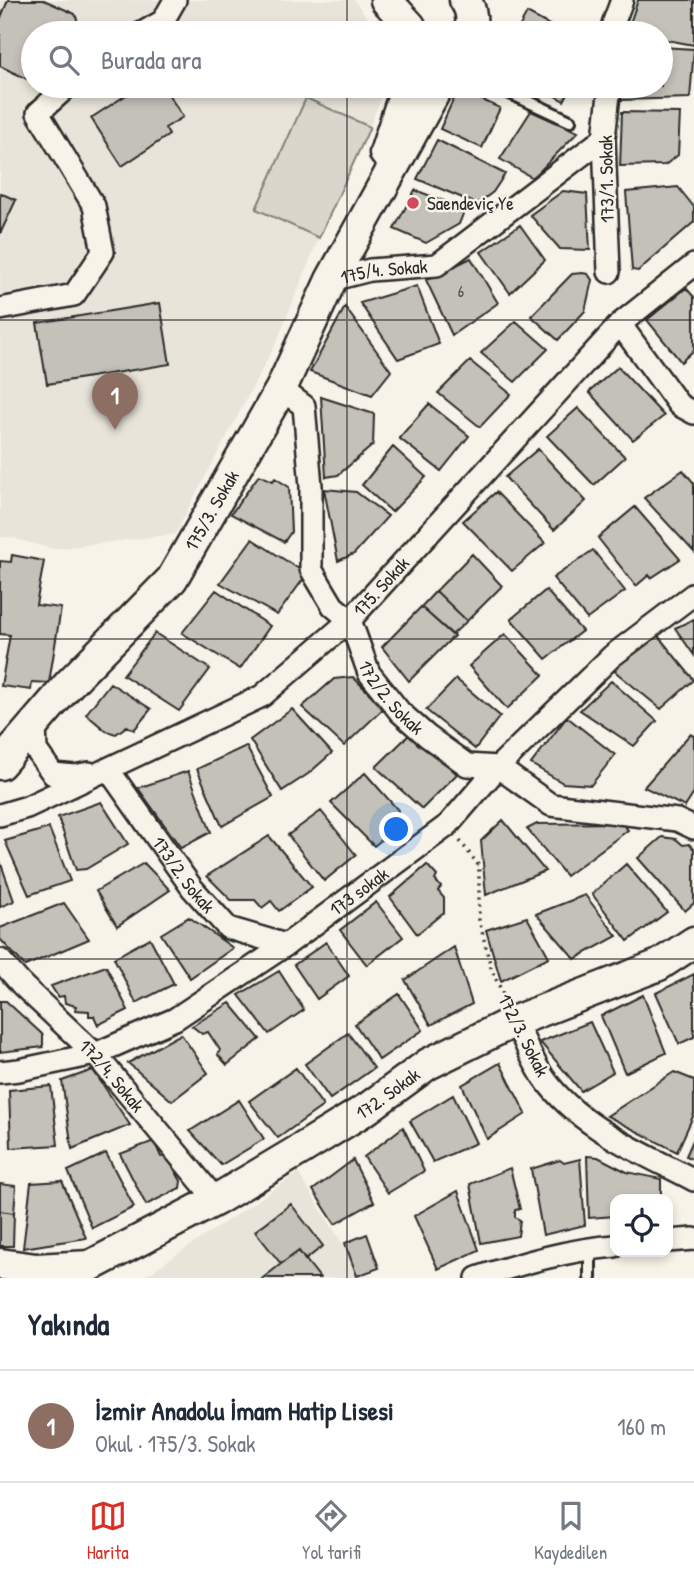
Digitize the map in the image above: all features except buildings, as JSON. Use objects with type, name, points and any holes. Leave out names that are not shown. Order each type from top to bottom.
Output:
[{"type":"main road","points":[[386,0],[413,20]]},
{"type":"main road","points":[[468,18],[493,0]]},
{"type":"main road","name":"175/3. Sokak","points":[[364,216],[403,98]]},
{"type":"main road","name":"175/3. Sokak","points":[[0,764],[69,684],[172,579],[281,389],[364,216],[431,98]]},
{"type":"main road","name":"172. Sokak","points":[[0,1265],[31,1274],[81,1272],[216,1200],[368,1108],[428,1064],[514,1021],[659,965],[694,942]]},
{"type":"street","points":[[163,21],[175,0]]},
{"type":"street","points":[[614,21],[622,0]]},
{"type":"street","points":[[0,309],[74,295],[103,252],[94,206],[38,113],[55,98]]},
{"type":"street","name":"173/1. Sokak","points":[[608,272],[604,138],[609,98]]},
{"type":"street","name":"175/4. Sokak","points":[[331,280],[370,270],[437,265],[604,138]]},
{"type":"street","name":"175. Sokak","points":[[0,815],[27,807],[262,696],[350,620],[620,324],[694,265]]},
{"type":"street","points":[[620,324],[679,405],[694,413]]},
{"type":"street","name":"172/2. Sokak","points":[[281,389],[304,406],[311,486],[311,569],[333,606],[350,620],[369,673],[400,712],[467,765],[498,767],[551,805],[677,820],[694,828]]},
{"type":"street","name":"173 sokak","points":[[0,1072],[94,1054],[174,1019],[286,945],[448,825],[498,767],[612,656],[694,594]]},
{"type":"street","points":[[35,724],[36,750],[53,774],[75,776],[108,769]]},
{"type":"street","name":"173/2. Sokak","points":[[108,769],[192,888],[228,928],[286,945]]},
{"type":"street","name":"172/4. Sokak","points":[[0,961],[94,1054],[216,1200]]},
{"type":"street","name":"172/3. Sokak","points":[[514,1021],[545,1079],[579,1115],[694,1180]]},
{"type":"street","points":[[673,1241],[694,1239]]},
{"type":"street","points":[[477,1278],[534,1259],[610,1246]]},
{"type":"lane","points":[[521,98],[570,121]]},
{"type":"lane","points":[[590,1248],[590,1278]]},
{"type":"path","name":"172/3. Sokak","points":[[448,825],[479,866],[479,920],[492,971],[514,1021]]},
{"type":"shaded area","points":[[0,0],[354,0],[370,21],[21,21],[21,98],[381,98],[277,341],[175,534],[53,549],[0,537]]},
{"type":"shaded area","points":[[306,98],[370,127],[319,238],[256,209]]},
{"type":"shaded area","points":[[298,1173],[364,1278],[142,1278]]},
{"type":"place","name":"Saendeviç Ye","points":[[413,203]]},
{"type":"place","name":"İzmir Anadolu İmam Hatip Lisesi","points":[[115,430]]}]
